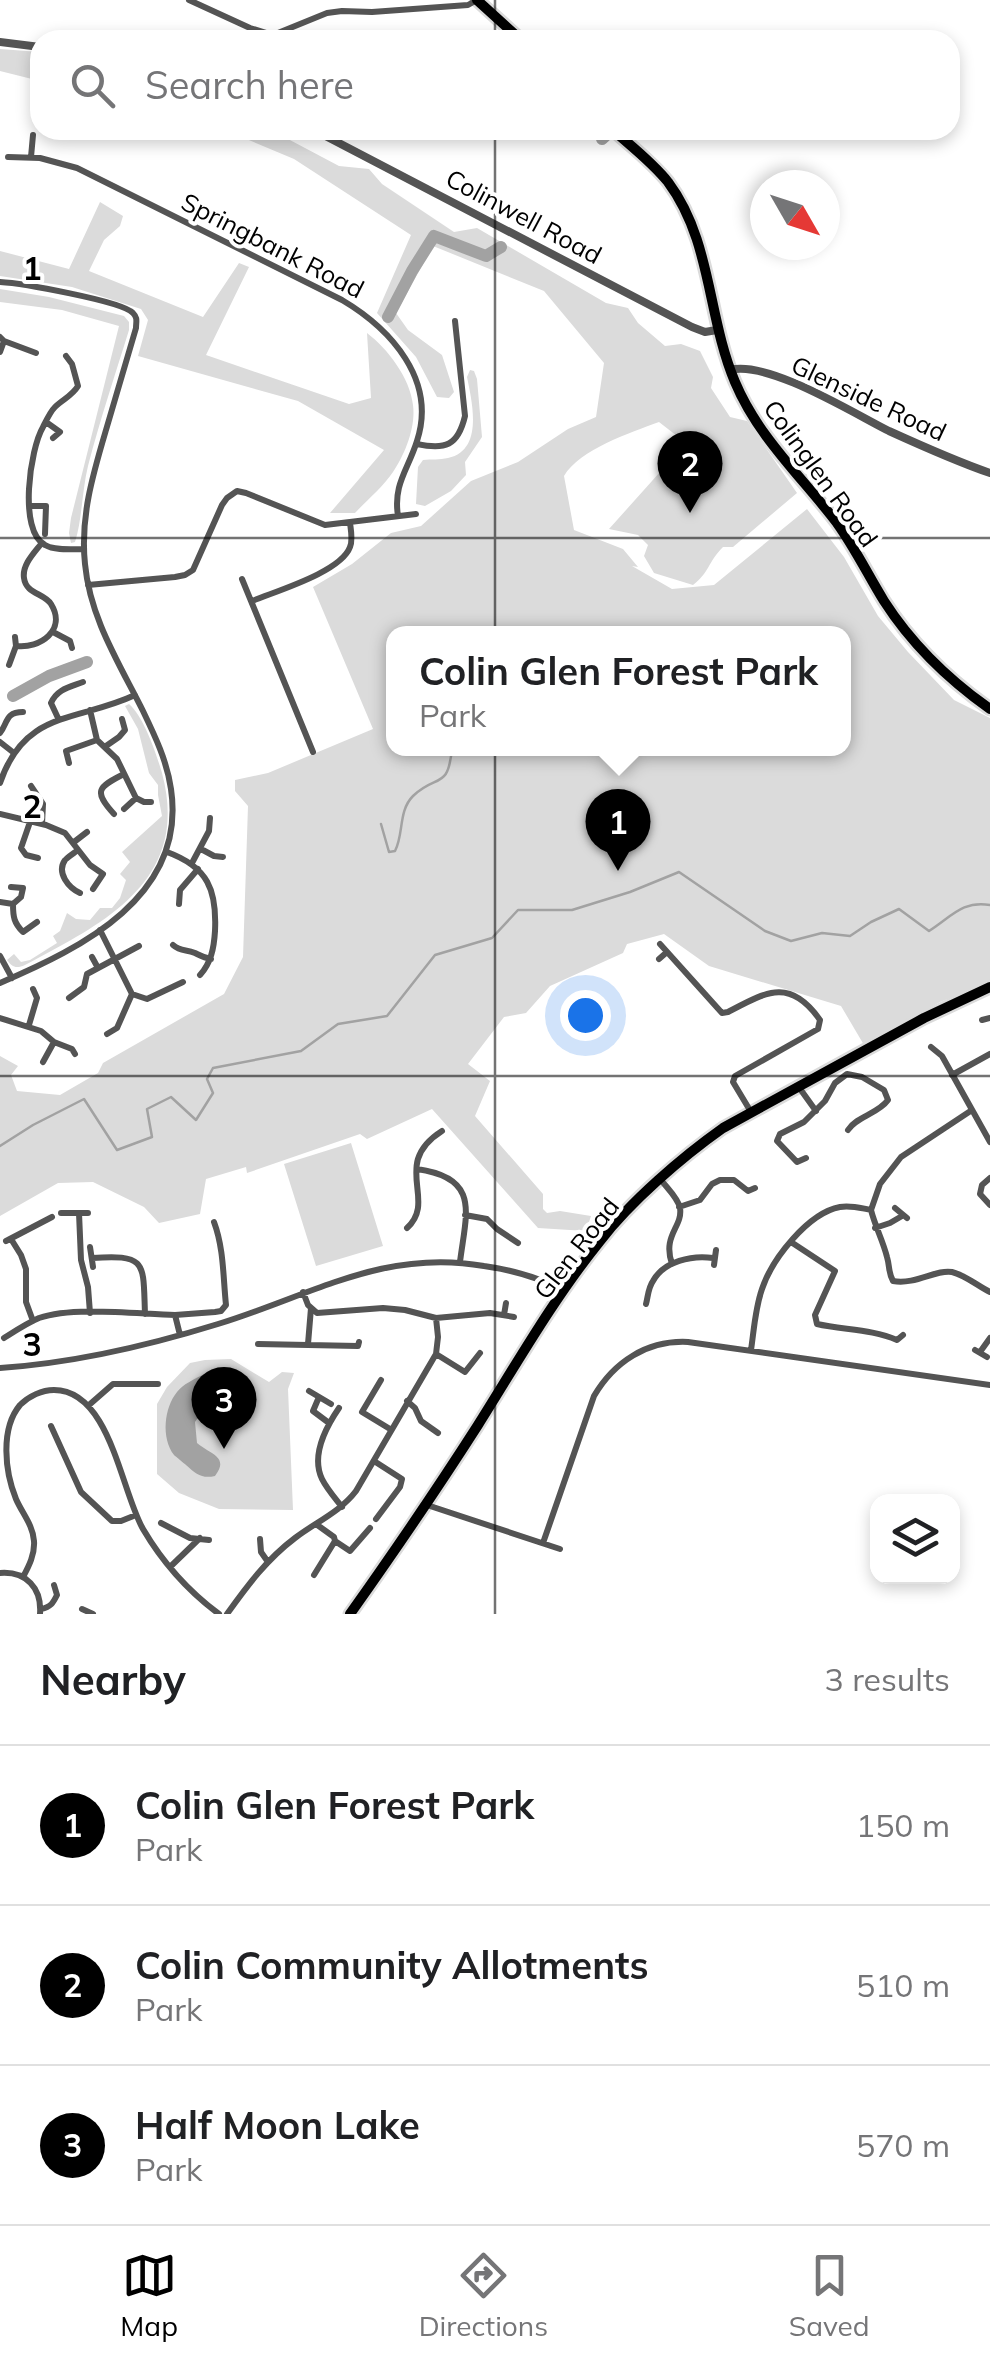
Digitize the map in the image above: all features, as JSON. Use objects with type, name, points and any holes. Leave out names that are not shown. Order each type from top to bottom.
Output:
[{"type":"main road","points":[[477,0],[510,30]]},
{"type":"main road","name":"Colinglen Road","points":[[624,140],[666,180],[689,218],[705,265],[717,330],[748,409],[836,522],[901,625],[950,678],[990,708]]},
{"type":"main road","name":"Glen Road","points":[[350,1614],[426,1506],[564,1291],[600,1241],[661,1180],[706,1140],[750,1112],[990,987]]},
{"type":"street","points":[[189,0],[256,30]]},
{"type":"street","points":[[287,30],[327,13],[468,5],[477,0]]},
{"type":"street","points":[[0,42],[30,46]]},
{"type":"street","points":[[31,157],[33,140]]},
{"type":"street","name":"Colinwell Road","points":[[333,140],[692,327],[705,332],[717,330]]},
{"type":"street","name":"Springbank Road","points":[[8,157],[57,162],[84,172],[314,286],[362,314],[395,344],[420,387],[423,408],[417,444],[397,488],[398,516]]},
{"type":"street","points":[[0,282],[117,306],[133,313],[136,320],[87,498],[84,549],[98,622],[162,751],[173,818],[158,872],[124,913],[100,930],[0,983]]},
{"type":"street","points":[[417,444],[442,446],[453,441],[462,428],[465,416],[455,322]]},
{"type":"street","points":[[0,352],[2,339],[36,353]]},
{"type":"street","points":[[66,356],[75,363],[78,386],[55,407],[34,448],[29,518],[41,544],[84,549]]},
{"type":"street","name":"Glenside Road","points":[[730,370],[750,368],[784,380],[990,473]]},
{"type":"street","points":[[46,422],[60,432],[53,438]]},
{"type":"street","points":[[88,584],[185,575],[193,570],[222,505],[236,491],[318,524],[333,526],[416,514]]},
{"type":"street","points":[[30,506],[46,506],[46,534]]},
{"type":"street","points":[[252,600],[335,564],[349,550],[350,523]]},
{"type":"street","points":[[16,646],[30,648],[46,641],[53,632],[56,618],[50,602],[26,586],[23,576],[41,544]]},
{"type":"street","points":[[242,579],[313,752]]},
{"type":"street","points":[[53,632],[70,642],[72,648]]},
{"type":"street","points":[[8,666],[16,646],[15,637]]},
{"type":"street","points":[[58,718],[52,702],[54,695],[83,682]]},
{"type":"street","points":[[0,783],[14,753],[40,728],[58,718],[135,695]]},
{"type":"street","points":[[90,710],[97,740],[117,759],[136,798],[151,802]]},
{"type":"street","points":[[0,733],[5,720],[23,712]]},
{"type":"street","points":[[106,746],[125,730],[122,719]]},
{"type":"street","points":[[69,763],[66,751],[97,740]]},
{"type":"street","points":[[0,742],[14,753]]},
{"type":"street","points":[[114,814],[101,800],[101,788],[124,774]]},
{"type":"street","points":[[31,786],[43,804],[42,824]]},
{"type":"street","points":[[124,809],[136,798]]},
{"type":"street","points":[[0,814],[57,829],[103,874],[92,888]]},
{"type":"street","points":[[179,904],[180,890],[209,832],[210,818]]},
{"type":"street","points":[[30,822],[21,848],[26,856],[38,858]]},
{"type":"street","points":[[80,894],[66,882],[63,865],[87,832]]},
{"type":"street","points":[[202,849],[223,857]]},
{"type":"street","points":[[166,852],[195,866],[208,881],[216,912],[215,939],[209,966],[200,975]]},
{"type":"street","points":[[0,902],[13,904],[22,897],[23,888],[11,886]]},
{"type":"street","points":[[13,904],[14,921],[23,932],[38,922]]},
{"type":"street","points":[[100,930],[132,994],[147,998],[183,982]]},
{"type":"street","points":[[660,944],[722,1013],[762,994],[777,992],[802,999],[820,1020],[818,1029],[735,1076],[733,1082],[750,1112]]},
{"type":"street","points":[[173,945],[210,960]]},
{"type":"street","points":[[69,998],[84,987],[87,974],[139,946]]},
{"type":"street","points":[[195,953],[202,946]]},
{"type":"street","points":[[659,958],[667,952]]},
{"type":"street","points":[[0,956],[12,978]]},
{"type":"street","points":[[92,957],[98,968]]},
{"type":"street","points":[[29,1026],[38,998],[33,989]]},
{"type":"street","points":[[107,1034],[117,1028],[118,1018],[132,994]]},
{"type":"street","points":[[0,1018],[41,1030],[75,1054]]},
{"type":"street","points":[[43,1062],[54,1042]]},
{"type":"street","points":[[931,1046],[942,1056],[986,1127],[990,1142]]},
{"type":"street","points":[[952,1075],[990,1054]]},
{"type":"street","points":[[806,1158],[797,1162],[777,1141],[780,1134],[804,1122],[832,1091],[834,1083],[847,1074],[862,1077],[884,1090],[888,1100],[848,1130]]},
{"type":"street","points":[[798,1086],[816,1111]]},
{"type":"street","points":[[972,1110],[901,1157],[880,1184],[871,1210],[893,1281],[909,1282],[953,1272],[990,1292]]},
{"type":"street","points":[[407,1228],[418,1211],[418,1158],[427,1142],[442,1131]]},
{"type":"street","points":[[416,1169],[440,1173],[457,1184],[464,1196],[460,1262]]},
{"type":"street","points":[[990,1178],[982,1185],[980,1194],[990,1205]]},
{"type":"street","points":[[661,1180],[680,1207],[669,1242],[672,1264]]},
{"type":"street","points":[[680,1207],[700,1200],[720,1180],[734,1180],[748,1192],[755,1188]]},
{"type":"street","points":[[751,1350],[764,1282],[792,1242],[814,1218],[838,1208],[855,1206],[871,1210]]},
{"type":"street","points":[[876,1228],[904,1217],[895,1208]]},
{"type":"street","points":[[62,1213],[84,1213],[80,1260],[90,1312]]},
{"type":"street","points":[[465,1215],[487,1219],[518,1242]]},
{"type":"street","points":[[32,1321],[26,1302],[24,1261],[9,1240],[52,1217]]},
{"type":"street","points":[[4,1338],[50,1315],[221,1311],[226,1305],[222,1250],[214,1222]]},
{"type":"street","points":[[792,1242],[835,1271],[814,1316],[817,1324],[897,1340],[903,1335]]},
{"type":"street","points":[[90,1247],[93,1267]]},
{"type":"street","points":[[92,1258],[122,1256],[139,1264],[144,1274],[145,1314]]},
{"type":"street","points":[[658,1303],[647,1302],[653,1279],[662,1269],[692,1258],[714,1257]]},
{"type":"street","points":[[0,1368],[76,1358],[180,1335],[385,1266],[460,1262],[512,1270],[564,1291]]},
{"type":"street","points":[[303,1292],[310,1308],[308,1344]]},
{"type":"street","points":[[504,1315],[506,1304]]},
{"type":"street","points":[[310,1308],[317,1312],[394,1308],[436,1318],[482,1313],[514,1317]]},
{"type":"street","points":[[175,1315],[180,1335]]},
{"type":"street","points":[[227,1614],[268,1562],[342,1507],[356,1491],[436,1354],[436,1318]]},
{"type":"street","points":[[980,1353],[990,1338]]},
{"type":"street","points":[[258,1344],[358,1346],[359,1342]]},
{"type":"street","points":[[543,1543],[591,1403],[604,1380],[640,1351],[673,1342],[990,1384]]},
{"type":"street","points":[[436,1354],[466,1372],[480,1353]]},
{"type":"street","points":[[380,1380],[362,1412],[390,1429]]},
{"type":"street","points":[[89,1405],[113,1384],[158,1384]]},
{"type":"street","points":[[23,1576],[31,1561],[34,1541],[8,1472],[10,1421],[26,1399],[49,1390],[73,1394],[89,1405],[111,1445],[136,1515],[150,1540],[186,1586],[219,1614]]},
{"type":"street","points":[[309,1392],[335,1406],[322,1440],[319,1469],[322,1480],[342,1507]]},
{"type":"street","points":[[320,1398],[313,1412],[328,1424]]},
{"type":"street","points":[[407,1401],[421,1421],[438,1433]]},
{"type":"street","points":[[51,1426],[81,1492],[112,1521],[136,1515]]},
{"type":"street","points":[[374,1461],[400,1477],[402,1483],[376,1520]]},
{"type":"street","points":[[426,1506],[560,1549]]},
{"type":"street","points":[[161,1523],[190,1538],[204,1539],[170,1567]]},
{"type":"street","points":[[316,1524],[350,1551],[370,1528]]},
{"type":"street","points":[[260,1539],[261,1552],[268,1562]]},
{"type":"street","points":[[314,1575],[336,1541]]},
{"type":"street","points":[[0,1573],[23,1576],[36,1590],[41,1611],[54,1601],[54,1585]]},
{"type":"street","points":[[82,1609],[93,1614]]},
{"type":"shaded area","points":[[0,49],[30,51],[30,78],[0,71]]},
{"type":"shaded area","points":[[249,140],[290,140],[339,166],[369,169],[382,184],[454,232],[477,228],[606,303],[628,308],[638,323],[665,346],[681,344],[700,351],[713,377],[711,388],[730,417],[747,421],[797,493],[733,547],[723,547],[693,585],[654,573],[644,556],[648,545],[638,535],[609,529],[686,443],[659,422],[607,443],[571,466],[564,476],[574,530],[623,549],[638,567],[632,566],[672,589],[714,585],[807,509],[844,557],[878,616],[908,652],[954,700],[990,718],[990,983],[940,1002],[864,1045],[841,1006],[709,966],[664,934],[627,944],[623,953],[550,986],[526,1013],[504,1017],[468,1064],[490,1081],[475,1116],[543,1194],[543,1209],[547,1213],[591,1216],[586,1231],[538,1228],[432,1109],[367,1139],[360,1134],[247,1173],[246,1167],[206,1179],[200,1214],[159,1223],[144,1207],[93,1182],[58,1183],[0,1216],[0,1056],[18,1066],[11,1075],[17,1091],[60,1095],[98,1073],[103,1063],[224,994],[243,957],[248,806],[235,791],[235,780],[268,773],[373,729],[313,587],[352,564],[391,533],[421,526],[471,481],[518,462],[568,429],[596,417],[604,363],[544,291],[433,246],[396,313],[408,330],[442,355],[454,392],[449,398],[437,397],[416,357],[377,313],[411,235],[294,159]]},
{"type":"shaded area","points":[[100,202],[123,216],[120,226],[104,240],[89,271],[203,317],[239,263],[249,267],[206,355],[349,404],[371,398],[367,333],[383,347],[403,375],[411,395],[411,431],[393,472],[355,513],[330,513],[384,450],[298,401],[138,356],[148,320],[141,309],[72,287],[0,276],[0,251],[69,269]]},
{"type":"shaded area","points":[[0,289],[124,316],[129,322],[88,466],[75,542],[71,543],[69,533],[71,518],[119,326],[62,310],[0,302]]},
{"type":"shaded area","points":[[470,370],[477,379],[482,437],[465,462],[466,475],[451,491],[425,506],[416,504],[418,467],[423,460],[445,459],[467,445],[473,424],[467,377]]},
{"type":"shaded area","points":[[129,704],[140,717],[162,773],[168,811],[164,843],[152,870],[134,894],[111,914],[55,949],[25,965],[14,967],[7,960],[14,954],[21,962],[30,960],[57,943],[53,936],[60,931],[67,913],[76,919],[90,920],[100,908],[112,908],[126,880],[120,874],[130,862],[122,852],[162,816],[158,785],[149,773],[138,729],[125,706]]},
{"type":"shaded area","points":[[351,1143],[383,1246],[316,1266],[284,1164]]},
{"type":"shaded area","points":[[231,1359],[269,1382],[282,1372],[294,1373],[288,1389],[293,1510],[219,1509],[179,1493],[157,1474],[157,1404],[167,1387],[190,1363]]},
{"type":"shaded area","points":[[204,1374],[223,1381],[218,1400],[209,1402],[195,1422],[197,1443],[219,1460],[219,1470],[210,1477],[196,1473],[174,1455],[166,1432],[167,1414],[177,1392]]},
{"type":"waterway","points":[[388,317],[434,236],[486,256],[501,247]]},
{"type":"waterway","points":[[13,696],[49,676],[87,662]]},
{"type":"waterway","points":[[381,824],[389,852],[395,851],[408,802],[444,776],[451,756]]},
{"type":"waterway","points":[[0,1146],[84,1099],[117,1150],[152,1137],[147,1109],[171,1097],[196,1120],[213,1093],[207,1079],[213,1068],[301,1051],[338,1024],[387,1016],[435,955],[492,938],[518,910],[572,910],[679,872],[765,931],[791,941],[822,933],[850,936],[899,909],[929,931],[965,907],[990,905]]},
{"type":"place","name":"Colin Community Allotments","points":[[690,513]]},
{"type":"place","name":"Colin Glen Forest Park","points":[[618,871]]},
{"type":"place","name":"Half Moon Lake","points":[[224,1449]]}]
